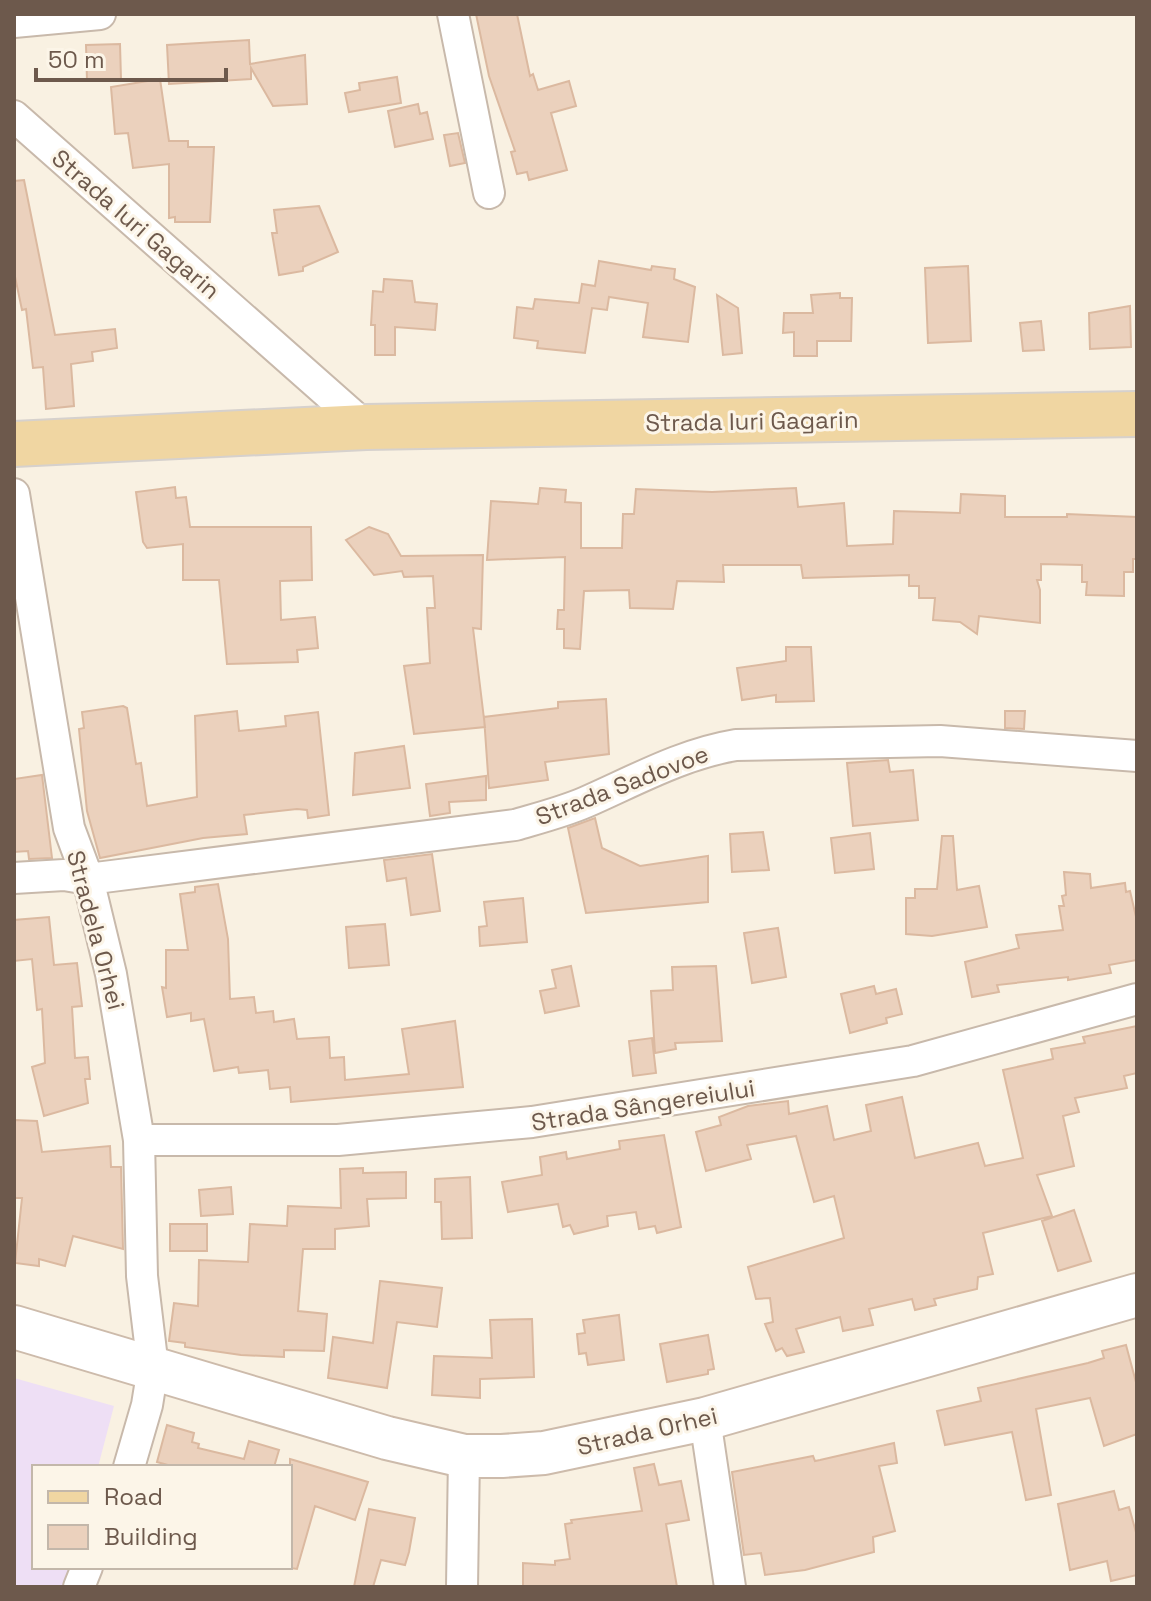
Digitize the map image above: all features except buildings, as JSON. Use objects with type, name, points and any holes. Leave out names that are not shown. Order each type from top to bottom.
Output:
[{"type":"main road","name":"Strada Iuri Gagarin","points":[[14,444],[366,427],[1137,414]]},
{"type":"street","points":[[14,22],[100,14]]},
{"type":"street","points":[[453,14],[489,193]]},
{"type":"street","name":"Strada Iuri Gagarin","points":[[14,116],[366,427]]},
{"type":"street","name":"Stradela Orhei","points":[[14,494],[64,801],[77,855],[88,879],[111,974],[139,1140],[142,1276],[153,1368]]},
{"type":"street","name":"Strada Sadovoe","points":[[14,878],[64,875],[88,879],[515,825],[583,804],[679,760],[736,745],[940,741],[1137,756]]},
{"type":"street","name":"Strada Sângereiului","points":[[139,1140],[338,1140],[411,1136],[532,1122],[913,1061],[1137,999]]},
{"type":"street","name":"Strada Orhei","points":[[14,1327],[387,1438],[464,1456],[544,1453],[705,1419],[1137,1295]]},
{"type":"street","points":[[130,1465],[147,1405],[153,1368]]},
{"type":"street","points":[[705,1419],[730,1587]]},
{"type":"street","points":[[462,1587],[464,1456]]},
{"type":"shaded area","points":[[14,1378],[114,1406],[99,1465],[32,1465],[32,1569],[70,1569],[66,1587],[14,1587]]}]
